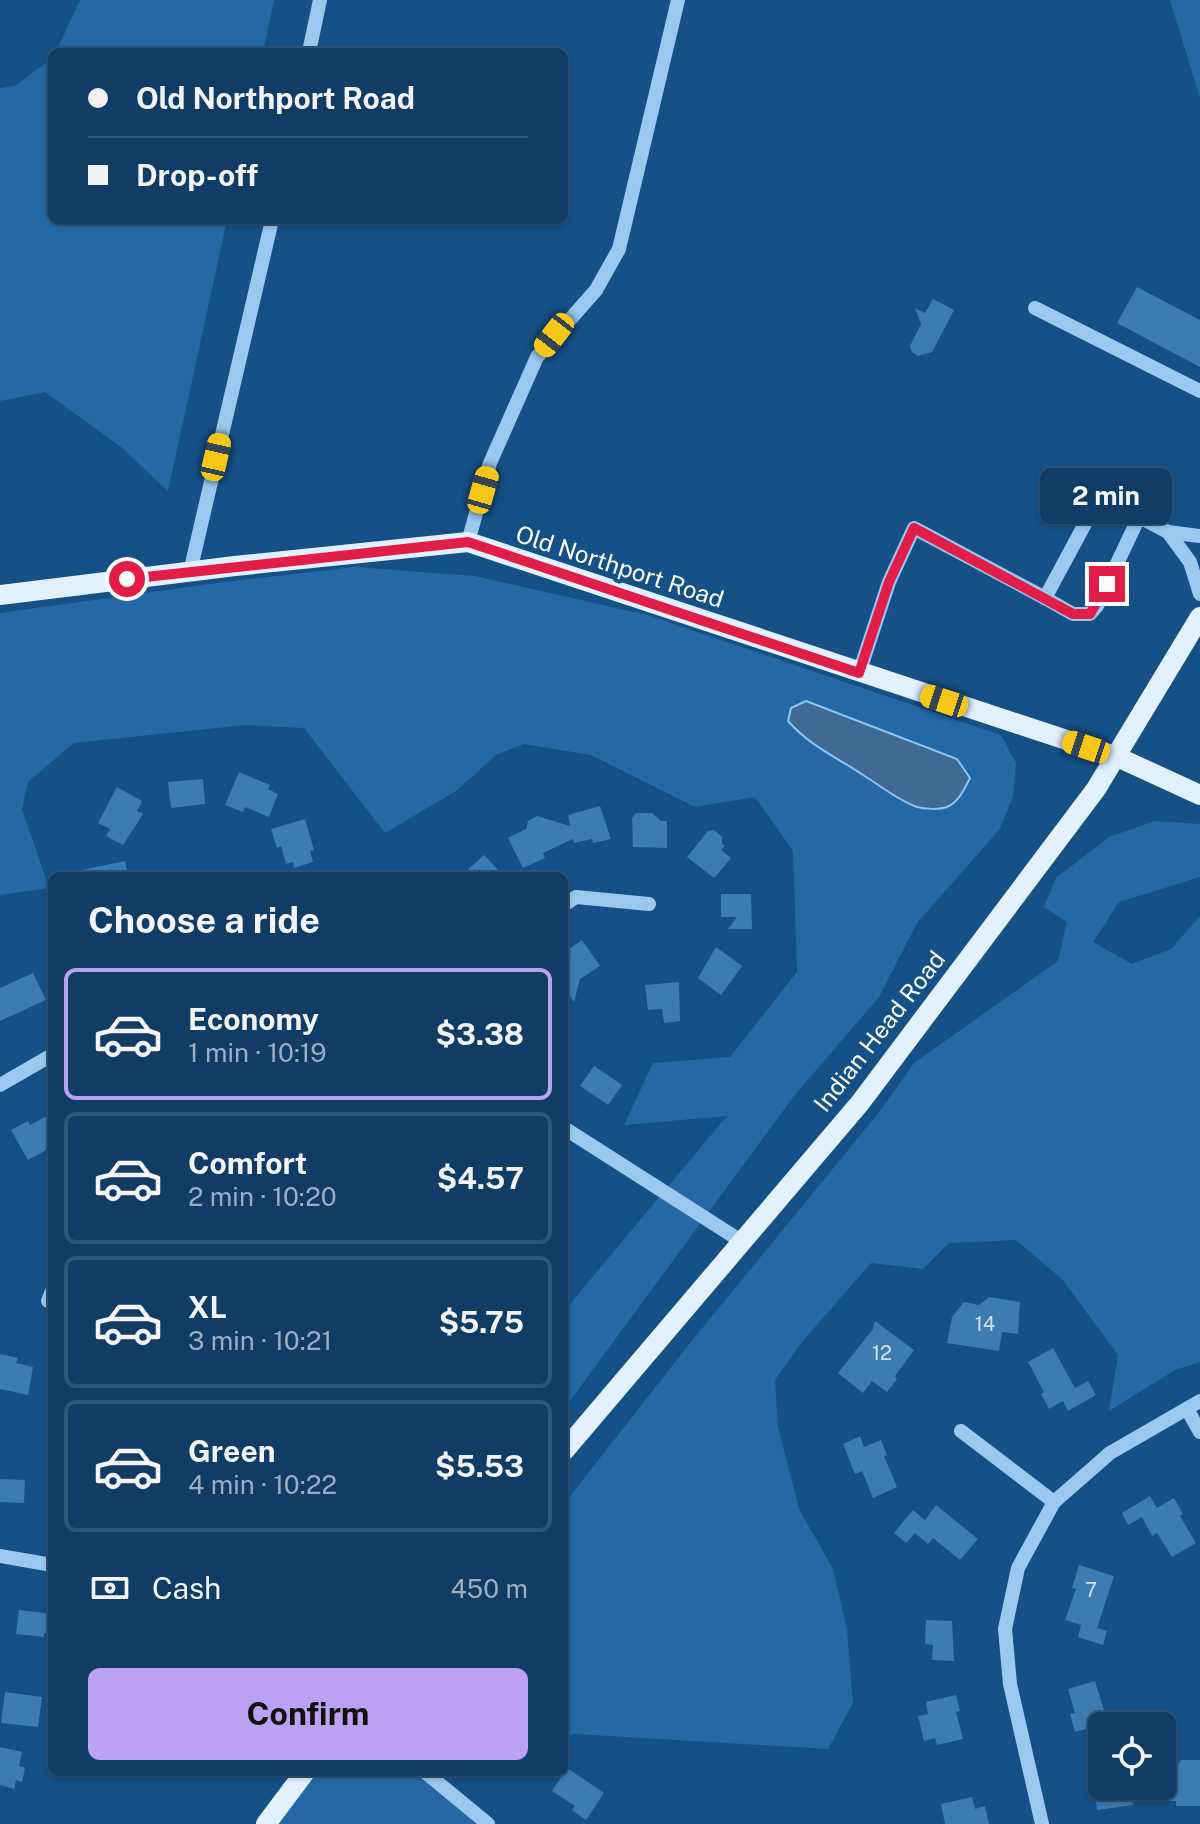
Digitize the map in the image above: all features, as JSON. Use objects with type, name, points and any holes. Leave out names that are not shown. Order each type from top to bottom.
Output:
[{"type":"main road","name":"Old Northport Road","points":[[0,595],[468,542],[1115,756],[1200,795]]},
{"type":"main road","name":"Indian Head Road","points":[[568,1446],[860,1103],[1096,789],[1200,617]]},
{"type":"main road","points":[[266,1824],[302,1776]]},
{"type":"street","points":[[310,48],[320,0]]},
{"type":"street","points":[[468,542],[490,463],[537,357],[596,290],[619,249],[678,0]]},
{"type":"street","points":[[190,572],[271,224]]},
{"type":"street","points":[[1035,308],[1200,391]]},
{"type":"street","points":[[1045,598],[1100,496],[1168,532],[1200,536]]},
{"type":"street","points":[[859,673],[889,582],[914,528],[1073,614],[1090,614],[1097,606],[1139,517]]},
{"type":"street","points":[[1168,532],[1190,562],[1200,594]]},
{"type":"street","points":[[568,902],[576,897],[649,904]]},
{"type":"street","points":[[0,1085],[48,1057]]},
{"type":"street","points":[[568,1131],[741,1241]]},
{"type":"street","points":[[1042,1824],[1010,1684],[1005,1629],[1018,1568],[1054,1502],[1110,1453],[1193,1405],[1200,1432]]},
{"type":"street","points":[[961,1431],[1054,1502]]},
{"type":"street","points":[[0,1556],[48,1564]]},
{"type":"street","points":[[430,1776],[488,1824]]},
{"type":"shaded area","points":[[80,0],[274,0],[264,48],[58,48]]},
{"type":"shaded area","points":[[1170,0],[1200,0],[1200,98]]},
{"type":"shaded area","points":[[48,61],[48,224],[226,224],[168,491],[121,447],[45,392],[0,401],[0,88],[15,86]]},
{"type":"shaded area","points":[[355,567],[475,576],[647,615],[1001,735],[1016,763],[1013,796],[1000,829],[917,923],[879,997],[794,1096],[568,1404],[568,1306],[727,1116],[624,1125],[653,1063],[730,1057],[797,972],[793,851],[755,797],[695,807],[591,755],[524,744],[496,755],[456,791],[385,833],[304,728],[246,725],[74,743],[28,782],[22,809],[48,888],[0,895],[0,613]]},
{"type":"shaded area","points":[[806,701],[957,759],[970,778],[958,799],[947,807],[928,809],[910,804],[805,738],[788,721],[791,708]]},
{"type":"shaded area","points":[[1155,821],[1200,824],[1200,877],[1119,902],[1093,942],[1132,964],[1171,949],[1200,916],[1200,1362],[1175,1370],[1109,1411],[1118,1355],[1062,1279],[1016,1240],[949,1243],[923,1269],[871,1263],[802,1342],[775,1380],[778,1427],[799,1509],[833,1569],[847,1630],[853,1703],[828,1749],[568,1736],[568,1499],[686,1348],[880,1111],[914,1063],[1058,961],[1067,922],[1044,907],[1056,878],[1109,837]]},
{"type":"shaded area","points":[[302,1776],[429,1776],[479,1824],[266,1824]]},
{"type":"building","points":[[1137,287],[1200,320],[1200,367],[1117,323]]},
{"type":"building","points":[[933,299],[954,310],[932,352],[918,356],[910,346],[921,324],[915,308],[925,313]]},
{"type":"building","points":[[239,772],[270,785],[268,789],[278,794],[269,817],[245,807],[243,812],[225,805]]},
{"type":"building","points":[[203,779],[205,804],[171,808],[168,782]]},
{"type":"building","points":[[117,787],[142,801],[137,811],[143,814],[123,845],[106,836],[110,829],[98,823]]},
{"type":"building","points":[[600,806],[611,839],[574,843],[573,839],[543,853],[545,858],[523,868],[508,838],[526,829],[528,821],[537,816],[570,826],[568,815]]},
{"type":"building","points":[[636,813],[652,813],[661,821],[667,821],[667,848],[633,847],[632,818]]},
{"type":"building","points":[[305,819],[314,850],[310,851],[313,862],[294,868],[293,862],[286,864],[281,846],[277,848],[271,829]]},
{"type":"building","points":[[714,830],[722,837],[725,846],[721,850],[731,858],[714,878],[687,857],[708,831]]},
{"type":"building","points":[[484,855],[500,872],[465,872]]},
{"type":"building","points":[[125,861],[127,872],[82,872]]},
{"type":"building","points":[[721,894],[751,894],[752,929],[728,929],[737,917],[721,917]]},
{"type":"building","points":[[582,940],[600,966],[580,979],[574,1002],[568,993],[569,949]]},
{"type":"building","points":[[716,947],[742,966],[721,995],[698,978]]},
{"type":"building","points":[[33,973],[46,1000],[0,1021],[0,988]]},
{"type":"building","points":[[679,982],[680,1021],[664,1023],[662,1009],[648,1010],[645,985]]},
{"type":"building","points":[[594,1066],[622,1085],[608,1105],[580,1086]]},
{"type":"building","points":[[48,1118],[48,1149],[28,1160],[11,1130],[28,1121],[30,1125]]},
{"type":"building","points":[[989,1297],[1020,1302],[1018,1334],[1002,1332],[999,1351],[947,1343],[952,1317],[964,1302],[979,1305]]},
{"type":"building","points":[[875,1321],[914,1350],[887,1392],[872,1381],[863,1393],[838,1373],[873,1329]]},
{"type":"building","points":[[1053,1348],[1075,1388],[1088,1381],[1096,1395],[1068,1411],[1063,1401],[1049,1409],[1028,1362]]},
{"type":"building","points":[[0,1354],[18,1358],[16,1363],[33,1367],[28,1395],[0,1389]]},
{"type":"building","points":[[860,1436],[864,1447],[881,1440],[897,1487],[873,1498],[862,1471],[855,1474],[843,1444]]},
{"type":"building","points":[[0,1479],[25,1480],[24,1503],[0,1502]]},
{"type":"building","points":[[1150,1496],[1157,1508],[1174,1498],[1183,1514],[1180,1516],[1196,1543],[1172,1557],[1157,1533],[1152,1536],[1142,1517],[1128,1525],[1122,1513]]},
{"type":"building","points":[[936,1505],[978,1539],[960,1560],[933,1538],[928,1544],[915,1533],[906,1543],[894,1533],[913,1510],[925,1520]]},
{"type":"building","points":[[1079,1565],[1114,1576],[1097,1628],[1107,1631],[1103,1645],[1078,1637],[1081,1625],[1065,1620],[1076,1589],[1072,1588]]},
{"type":"building","points":[[19,1610],[48,1614],[48,1634],[44,1633],[44,1637],[16,1634]]},
{"type":"building","points":[[926,1620],[952,1621],[954,1661],[932,1660],[933,1645],[925,1644]]},
{"type":"building","points":[[1095,1681],[1104,1710],[1088,1712],[1088,1728],[1075,1732],[1070,1714],[1075,1713],[1068,1689]]},
{"type":"building","points":[[5,1692],[42,1697],[38,1727],[1,1723]]},
{"type":"building","points":[[956,1695],[960,1711],[956,1712],[963,1739],[937,1745],[935,1738],[924,1741],[918,1716],[928,1714],[926,1702]]},
{"type":"building","points":[[0,1747],[22,1752],[19,1766],[25,1768],[22,1782],[16,1780],[14,1789],[0,1785]]},
{"type":"building","points":[[1181,1760],[1200,1760],[1200,1806],[1176,1806],[1176,1801],[1158,1801],[1176,1800],[1176,1766]]},
{"type":"building","points":[[568,1769],[604,1793],[586,1820],[572,1810],[575,1806],[552,1791],[562,1776],[568,1776]]},
{"type":"building","points":[[972,1797],[975,1809],[985,1806],[989,1824],[945,1824],[941,1804]]},
{"type":"building","points":[[1096,1800],[1132,1800],[1133,1805],[1097,1810]]},
{"type":"route","points":[[127,579],[468,542],[859,673],[889,582],[914,528],[1073,614],[1090,614],[1107,584]]}]
